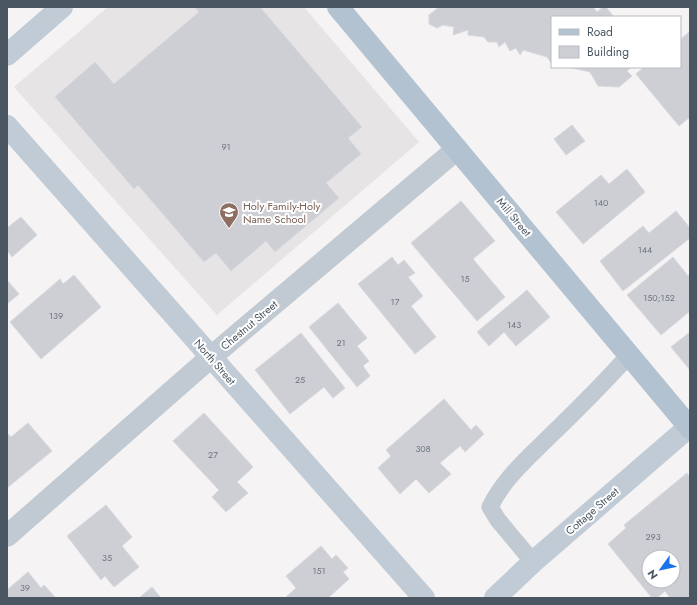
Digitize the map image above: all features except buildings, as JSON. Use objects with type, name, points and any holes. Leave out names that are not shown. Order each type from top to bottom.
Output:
[{"type":"main road","name":"Mill Street","points":[[338,7],[690,427]]},
{"type":"street","points":[[7,55],[62,7]]},
{"type":"street","name":"North Street","points":[[7,126],[424,598]]},
{"type":"street","name":"Chestnut Street","points":[[7,536],[211,357],[457,149]]},
{"type":"street","name":"Cottage Street","points":[[495,598],[533,562],[690,427]]},
{"type":"lane","points":[[533,562],[498,520],[490,507],[510,475],[629,355]]},
{"type":"shaded area","name":"Holy Family-Holy Name School","points":[[108,7],[304,7],[419,142],[217,315],[14,87]]},
{"type":"place","name":"Holy Family-Holy Name School","points":[[229,229]]}]
